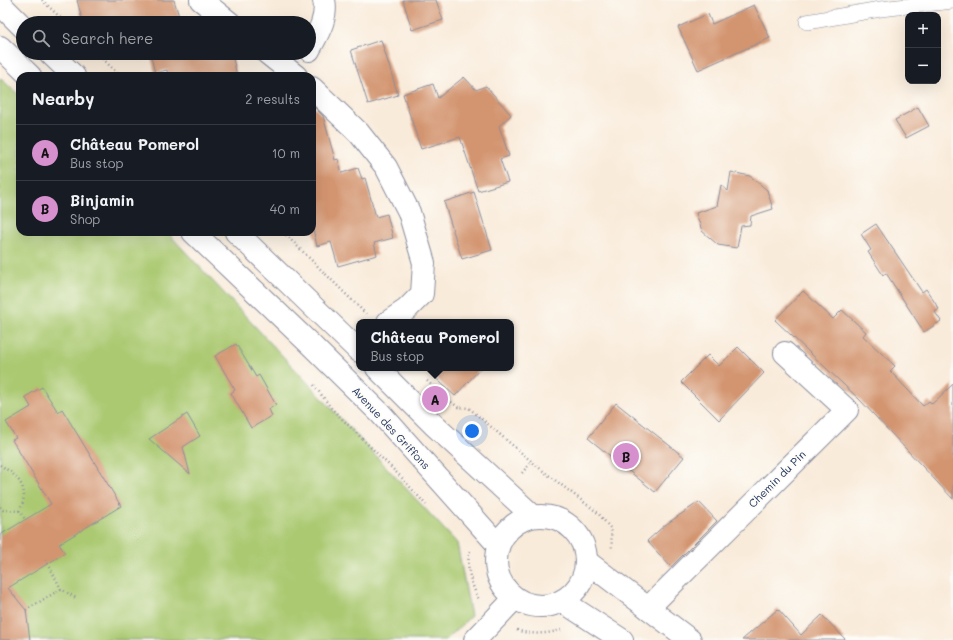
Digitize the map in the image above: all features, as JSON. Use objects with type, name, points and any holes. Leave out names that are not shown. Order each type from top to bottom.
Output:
[{"type":"street","points":[[201,0],[221,16]]},
{"type":"street","points":[[316,37],[322,25],[325,4],[324,0]]},
{"type":"street","points":[[0,4],[16,19]]},
{"type":"street","points":[[0,47],[26,72]]},
{"type":"street","points":[[57,60],[70,72]]},
{"type":"street","points":[[276,60],[291,72]]},
{"type":"street","points":[[303,72],[305,60]]},
{"type":"street","points":[[316,94],[359,133],[386,167],[409,212],[424,262],[422,294],[406,310],[392,319]]},
{"type":"street","name":"Avenue des Griffons","points":[[197,236],[311,344],[380,414],[498,545]]},
{"type":"street","points":[[240,236],[356,345]]},
{"type":"street","name":"Chemin du Pin","points":[[648,608],[847,410],[785,352]]},
{"type":"street","points":[[380,371],[435,426],[533,516]]},
{"type":"street","points":[[410,447],[435,426]]},
{"type":"street","points":[[533,516],[546,516],[559,519],[570,526],[579,536],[584,548],[586,561],[584,573],[579,584],[572,594],[562,601],[550,605],[538,606],[526,604],[515,598],[504,588],[498,575],[496,560],[498,545],[506,532],[518,522],[533,516]]},
{"type":"street","points":[[586,561],[690,640]]},
{"type":"street","points":[[475,640],[515,598]]},
{"type":"street","points":[[562,601],[622,640]]},
{"type":"lane","points":[[807,22],[880,9],[953,1]]},
{"type":"path","points":[[42,0],[59,16]]},
{"type":"path","points":[[104,60],[116,72]]},
{"type":"path","points":[[287,236],[367,315]]},
{"type":"path","points":[[424,378],[446,398],[458,406],[468,408],[532,462],[598,513],[611,529],[612,547]]},
{"type":"path","points":[[0,465],[12,472],[22,487],[25,495],[23,504],[19,511]]},
{"type":"path","points":[[0,507],[3,510],[19,511]]},
{"type":"path","points":[[19,511],[25,520]]},
{"type":"path","points":[[46,560],[61,589],[76,598]]},
{"type":"path","points":[[26,610],[61,589]]},
{"type":"green space","points":[[0,78],[16,92],[16,236],[171,236],[457,543],[471,616],[446,640],[0,640]]},
{"type":"building","points":[[77,0],[174,0],[179,16],[81,16]]},
{"type":"building","points":[[403,0],[436,0],[443,20],[412,30]]},
{"type":"building","points":[[754,5],[770,38],[698,70],[678,27],[708,14],[712,24]]},
{"type":"building","points":[[381,40],[398,95],[368,104],[351,50]]},
{"type":"building","points":[[152,60],[233,60],[236,72],[167,72],[167,70],[155,72]]},
{"type":"building","points":[[464,77],[476,90],[486,86],[511,115],[499,126],[509,156],[500,159],[508,182],[478,191],[460,137],[421,149],[403,94],[433,84],[438,98]]},
{"type":"building","points":[[918,107],[929,126],[906,138],[895,120]]},
{"type":"building","points":[[316,109],[323,116],[335,160],[338,159],[342,173],[358,168],[362,179],[365,178],[376,217],[387,214],[393,238],[374,243],[377,255],[338,266],[331,242],[317,246],[315,236],[316,236]]},
{"type":"building","points":[[731,172],[750,176],[767,190],[773,209],[751,216],[750,225],[741,226],[737,248],[718,245],[702,231],[696,213],[717,206],[721,185],[728,191]]},
{"type":"building","points":[[474,192],[492,250],[462,259],[444,202]]},
{"type":"building","points":[[876,224],[922,292],[926,289],[939,309],[935,312],[941,321],[924,332],[886,273],[883,275],[868,252],[871,250],[861,234]]},
{"type":"building","points":[[803,291],[833,319],[842,310],[866,332],[863,336],[895,366],[890,371],[923,406],[929,401],[932,404],[953,384],[953,499],[860,400],[775,320]]},
{"type":"building","points":[[236,344],[256,377],[259,375],[276,405],[269,409],[272,416],[251,428],[231,393],[235,390],[215,356]]},
{"type":"building","points":[[738,347],[764,373],[719,420],[681,382],[708,355],[719,366]]},
{"type":"building","points":[[428,371],[478,371],[455,396]]},
{"type":"building","points":[[42,387],[58,412],[62,409],[121,506],[59,544],[65,553],[8,588],[26,610],[30,640],[0,640],[0,535],[51,504],[12,440],[16,438],[6,422],[31,407],[25,397]]},
{"type":"building","points":[[616,403],[684,457],[655,492],[588,438]]},
{"type":"building","points":[[187,414],[200,436],[183,447],[190,474],[149,439]]},
{"type":"building","points":[[699,502],[717,521],[671,567],[647,541],[665,525]]},
{"type":"building","points":[[778,609],[801,635],[822,615],[846,640],[742,640]]},
{"type":"place","name":"Château Pomerol","points":[[435,399]]},
{"type":"place","name":"Binjamin","points":[[626,456]]}]
